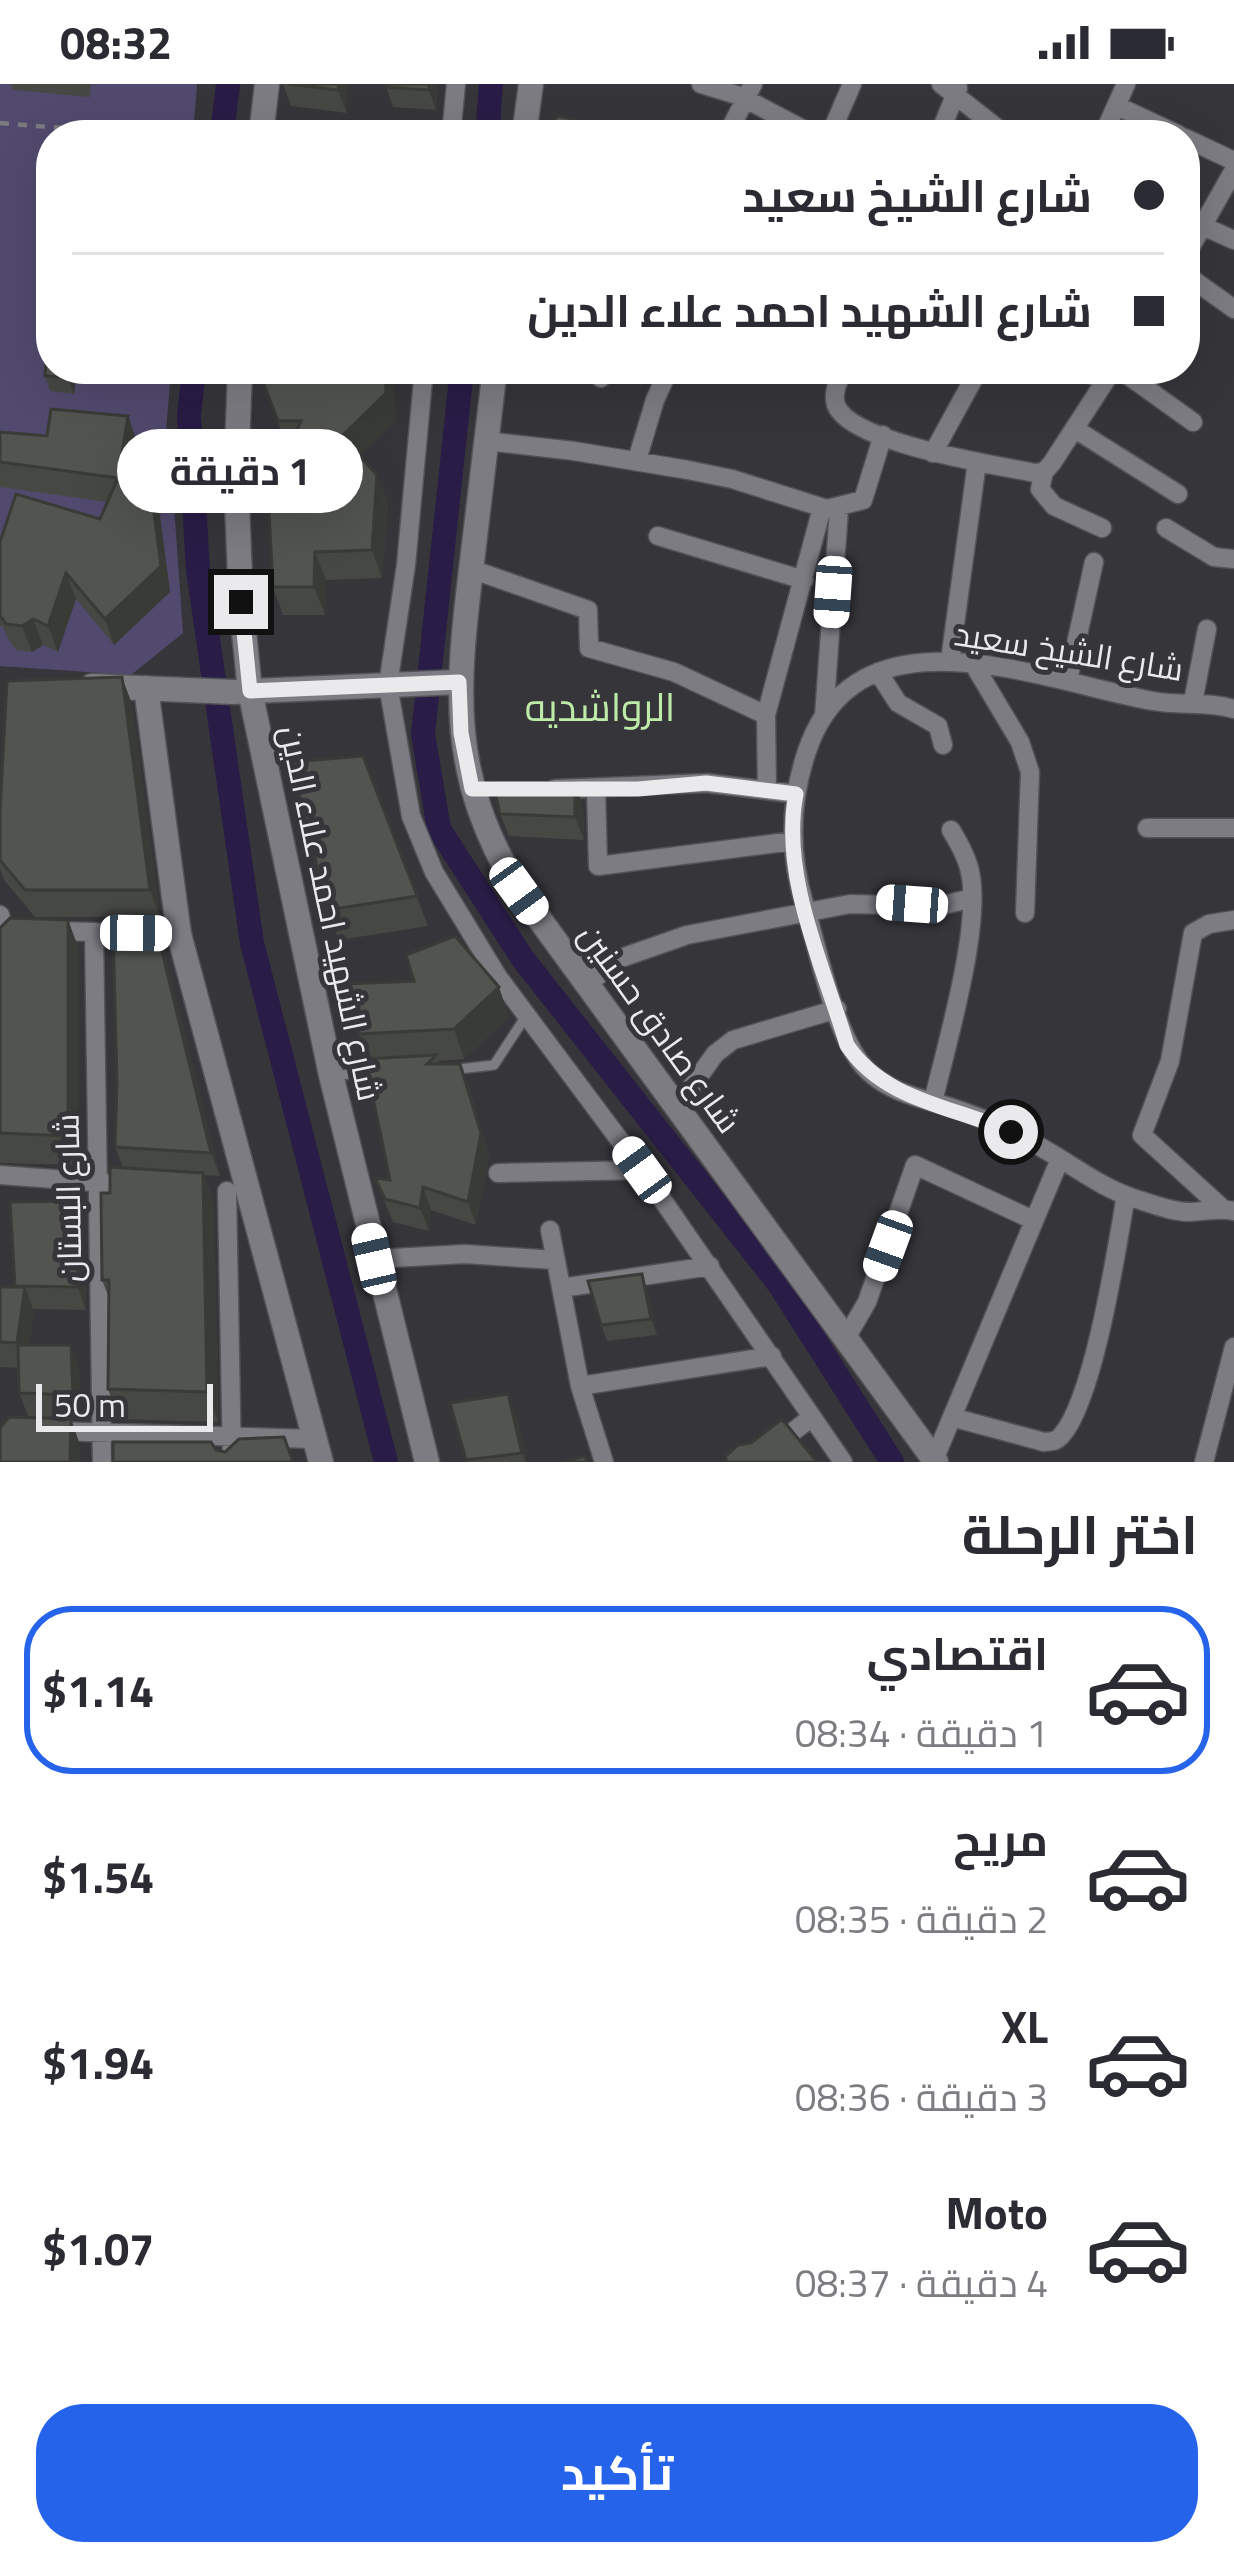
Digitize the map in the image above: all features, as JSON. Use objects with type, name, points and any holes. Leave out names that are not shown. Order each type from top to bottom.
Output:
[{"type":"street","points":[[263,120],[267,84]]},
{"type":"street","points":[[452,120],[456,84]]},
{"type":"street","points":[[530,84],[532,120]]},
{"type":"street","points":[[701,84],[750,91],[792,120]]},
{"type":"street","points":[[836,120],[852,84]]},
{"type":"street","points":[[1110,120],[1126,84]]},
{"type":"street","points":[[944,120],[953,88],[989,120]]},
{"type":"street","points":[[735,120],[750,91]]},
{"type":"street","points":[[1117,106],[1147,120]]},
{"type":"street","points":[[1200,145],[1234,161]]},
{"type":"street","points":[[1200,234],[1234,170]]},
{"type":"street","points":[[1205,227],[1234,240]]},
{"type":"street","points":[[1200,285],[1234,309]]},
{"type":"street","name":"شارع الشهيد احمد علاء الدين","points":[[239,384],[236,478],[241,691],[374,1259],[427,1462]]},
{"type":"street","points":[[423,384],[398,684],[411,816],[434,872],[498,977],[642,1170],[843,1462]]},
{"type":"street","name":"شارع صادق حسنين","points":[[493,384],[452,682],[461,733],[483,789],[501,861],[935,1461]]},
{"type":"street","points":[[637,460],[663,384]]},
{"type":"street","points":[[837,384],[839,411],[883,435],[933,453],[1045,472]]},
{"type":"street","points":[[933,453],[971,384]]},
{"type":"street","points":[[1102,527],[1047,502],[1040,483],[1105,384]]},
{"type":"street","points":[[1130,384],[1193,422]]},
{"type":"street","points":[[1075,429],[1178,494]]},
{"type":"street","points":[[486,441],[637,460],[732,479],[830,508],[863,500],[883,435]]},
{"type":"street","points":[[950,662],[977,461]]},
{"type":"street","points":[[767,790],[766,715],[830,508]]},
{"type":"street","points":[[824,716],[830,508]]},
{"type":"street","points":[[1166,528],[1222,560],[1234,559]]},
{"type":"street","points":[[658,536],[804,580]]},
{"type":"street","points":[[1067,680],[1094,562]]},
{"type":"street","points":[[471,569],[588,610],[589,648],[674,672],[766,715]]},
{"type":"street","points":[[1193,702],[1207,629]]},
{"type":"street","name":"شارع الشيخ سعيد","points":[[1228,1210],[1182,1211],[1126,1195],[1011,1132],[902,1093],[872,1075],[847,1045],[796,877],[793,841],[805,756],[824,716],[854,686],[878,672],[913,662],[974,664],[1154,701],[1234,709]]},
{"type":"street","points":[[974,664],[1020,742],[1030,772],[1025,914]]},
{"type":"street","points":[[878,672],[898,703],[938,726],[943,746]]},
{"type":"street","points":[[62,684],[241,691],[452,682]]},
{"type":"street","points":[[41,1430],[232,1437],[318,1450],[238,1191],[179,934],[153,688]]},
{"type":"street","points":[[536,789],[706,783],[796,794]]},
{"type":"street","points":[[596,789],[598,866],[793,841]]},
{"type":"street","points":[[1147,828],[1234,828]]},
{"type":"street","points":[[933,1102],[962,975],[972,898],[971,873],[951,830]]},
{"type":"street","points":[[587,984],[621,958],[650,945],[806,910],[886,902],[940,906],[972,898]]},
{"type":"street","points":[[1228,1210],[1142,1135],[1170,1061],[1193,933],[1209,924],[1234,920]]},
{"type":"street","points":[[2,929],[179,934]]},
{"type":"street","name":"شارع البستان","points":[[94,933],[102,1462]]},
{"type":"street","points":[[677,1107],[715,1054],[734,1040],[837,1009]]},
{"type":"street","points":[[935,1461],[1060,1159]]},
{"type":"street","points":[[846,1338],[867,1302],[915,1165],[1033,1220]]},
{"type":"street","points":[[498,1172],[642,1170]]},
{"type":"street","points":[[0,1175],[119,1184]]},
{"type":"street","points":[[206,1190],[238,1191]]},
{"type":"street","points":[[232,1462],[238,1191]]},
{"type":"street","points":[[955,1418],[1044,1442],[1056,1441],[1064,1433],[1099,1334],[1126,1195]]},
{"type":"street","points":[[550,1230],[580,1386],[604,1462]]},
{"type":"street","points":[[374,1259],[465,1254],[555,1261]]},
{"type":"street","points":[[561,1288],[710,1266]]},
{"type":"street","points":[[1204,1462],[1229,1392],[1234,1347]]},
{"type":"street","points":[[580,1386],[772,1356]]},
{"type":"street","points":[[754,1462],[812,1417]]},
{"type":"lane","points":[[440,1070],[494,1065],[527,1015]]},
{"type":"lane","points":[[331,1075],[396,1072]]},
{"type":"path","points":[[0,124],[36,127]]},
{"type":"shaded area","points":[[0,84],[197,84],[194,120],[36,120],[36,384],[170,384],[164,457],[172,477],[183,633],[131,675],[0,666]]},
{"type":"building","points":[[289,84],[339,84],[338,90]]},
{"type":"building","points":[[429,84],[429,90],[386,87]]},
{"type":"building","points":[[264,384],[386,384],[386,393],[342,436],[377,475],[372,550],[315,552],[314,587],[273,587],[268,491],[301,421],[278,421]]},
{"type":"building","points":[[51,409],[128,416],[122,453],[154,458],[151,489],[161,566],[105,619],[66,573],[48,626],[33,619],[22,626],[6,624],[0,615],[0,542],[16,494],[100,519],[118,478],[0,462],[0,432],[47,436]]},
{"type":"building","points":[[122,677],[150,890],[25,890],[0,860],[7,681]]},
{"type":"building","points":[[363,756],[417,896],[328,910],[291,762]]},
{"type":"building","points":[[493,782],[575,783],[575,817],[500,814]]},
{"type":"building","points":[[10,918],[68,920],[68,1136],[0,1133],[0,928]]},
{"type":"building","points":[[113,929],[157,931],[211,1153],[115,1147]]},
{"type":"building","points":[[455,936],[499,987],[454,1029],[359,1034],[344,984],[414,981],[406,955]]},
{"type":"building","points":[[436,1055],[427,1064],[460,1064],[481,1133],[468,1202],[423,1187],[420,1208],[385,1199],[375,1178],[390,1180],[365,1059]]},
{"type":"building","points":[[110,1167],[203,1173],[207,1392],[108,1389],[109,1280],[102,1280],[101,1193],[110,1193]]},
{"type":"building","points":[[77,1201],[78,1287],[15,1286],[10,1202]]},
{"type":"building","points":[[642,1274],[651,1319],[601,1325],[588,1281]]},
{"type":"building","points":[[0,1287],[25,1287],[17,1343],[0,1342]]},
{"type":"building","points":[[18,1345],[71,1345],[73,1395],[19,1393]]},
{"type":"building","points":[[508,1394],[522,1453],[466,1460],[450,1403]]},
{"type":"building","points":[[9,1417],[71,1419],[70,1462],[0,1462],[0,1428]]},
{"type":"building","points":[[782,1419],[817,1462],[727,1462],[725,1457],[738,1445],[751,1443]]},
{"type":"building","points":[[284,1437],[293,1462],[113,1462],[113,1442],[211,1442],[216,1450],[225,1452],[239,1439]]},
{"type":"waterway","points":[[224,120],[228,84]]},
{"type":"waterway","points":[[488,120],[491,84]]},
{"type":"waterway","points":[[192,384],[189,416],[198,570],[252,943],[386,1462]]},
{"type":"waterway","points":[[460,384],[423,734],[439,829],[523,959],[779,1284],[892,1462]]},
{"type":"district","name":"الرواشديه","points":[[600,706]]},
{"type":"route","points":[[241,602],[250,691],[459,682],[461,733],[472,789],[638,789],[706,783],[796,794],[796,877],[847,1045],[886,1085],[1011,1132]]}]
